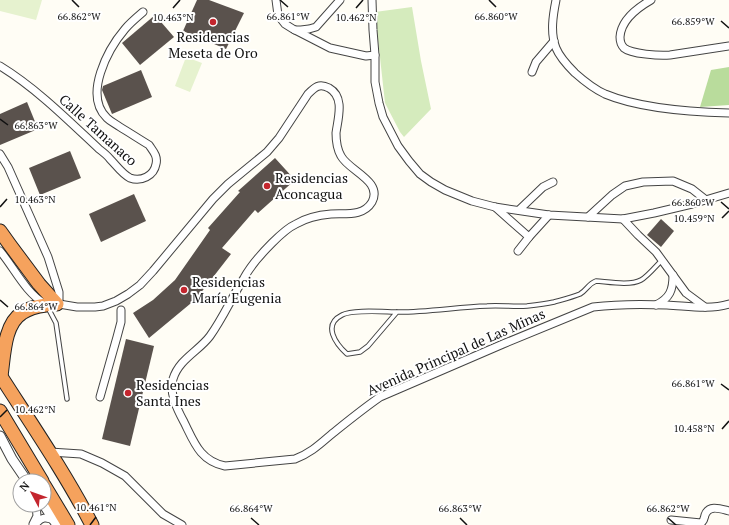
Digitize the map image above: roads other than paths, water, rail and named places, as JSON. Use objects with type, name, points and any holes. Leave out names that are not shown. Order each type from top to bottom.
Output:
[{"type":"highway","points":[[0,231],[54,305]]},
{"type":"highway","points":[[54,305],[35,307],[22,313],[12,325],[6,338],[0,375],[50,452],[92,525]]},
{"type":"highway","points":[[0,411],[37,473]]},
{"type":"highway","points":[[52,498],[68,525]]},
{"type":"street","points":[[276,0],[278,15],[285,24],[293,29],[330,48],[366,56],[375,55]]},
{"type":"street","points":[[293,29],[301,30],[316,27],[340,0]]},
{"type":"street","points":[[372,0],[375,82],[383,117],[398,146],[420,174],[445,190],[472,201],[495,207],[549,215],[623,219],[654,213],[729,193]]},
{"type":"street","points":[[556,0],[553,13],[553,28],[554,41],[557,49],[563,60],[571,69],[590,85],[604,93],[622,100],[648,106],[699,112],[729,113]]},
{"type":"street","points":[[651,0],[636,10],[623,24],[620,42],[623,47],[628,50],[661,56],[729,46]]},
{"type":"street","name":"Calle Tamanaco","points":[[0,66],[57,110],[122,172],[130,178],[140,180],[146,178],[153,173],[156,166],[157,158],[154,151],[149,145],[108,118],[101,110],[98,98],[98,79],[111,49],[120,34],[143,12]]},
{"type":"street","points":[[532,72],[536,62],[554,41]]},
{"type":"street","name":"Avenida Principal de Las Minas","points":[[54,305],[77,307],[103,306],[116,301],[140,285],[153,272],[213,199],[228,184],[267,152],[279,138],[308,94],[313,89],[320,86],[332,90],[336,94],[339,101],[336,134],[338,150],[341,157],[346,163],[369,181],[374,192],[374,198],[367,208],[362,211],[310,218],[295,224],[286,230],[267,249],[244,276],[211,335],[198,349],[180,364],[173,379],[172,387],[176,404],[199,451],[210,461],[218,465],[225,466],[295,459],[306,455],[366,406],[380,397],[510,341],[593,308],[607,305],[706,307],[729,304]]},
{"type":"street","points":[[0,154],[8,166],[48,257],[59,292],[54,305],[38,300],[0,251]]},
{"type":"street","points":[[588,216],[625,186],[643,182],[673,181],[692,189],[706,200]]},
{"type":"street","points":[[519,210],[543,186],[553,182]]},
{"type":"street","points":[[495,207],[529,237]]},
{"type":"street","points":[[518,251],[549,215]]},
{"type":"street","points":[[623,219],[662,259],[686,293],[706,307]]},
{"type":"street","points":[[656,305],[666,299],[670,294],[672,289],[673,274]]},
{"type":"street","points":[[100,397],[118,337],[121,322],[121,310]]},
{"type":"street","points":[[0,436],[12,459],[22,473]]},
{"type":"street","points":[[50,452],[81,454],[102,463],[125,476],[163,514],[182,525]]},
{"type":"street","points":[[671,520],[701,524],[706,512],[709,509],[712,508],[729,511]]},
{"type":"street","points":[[34,525],[37,513]]},
{"type":"street","points":[[49,513],[56,523]]},
{"type":"street","points":[[34,525],[44,517],[50,518],[56,523]]},
{"type":"lane","points":[[397,312],[368,346],[360,352],[347,354],[336,343],[332,334],[331,328],[337,318],[351,311],[418,312],[489,306],[527,306],[554,302],[581,293],[592,282],[596,281],[630,284],[641,280],[656,267],[662,259]]},
{"type":"lane","points":[[54,305],[67,399]]},
{"type":"place","name":"Residencias Meseta de Oro","points":[[213,22]]},
{"type":"place","name":"Residencias Aconcagua","points":[[267,186]]},
{"type":"place","name":"Residencias María Eugenia","points":[[184,290]]},
{"type":"place","name":"Residencias Santa Ines","points":[[128,393]]}]
